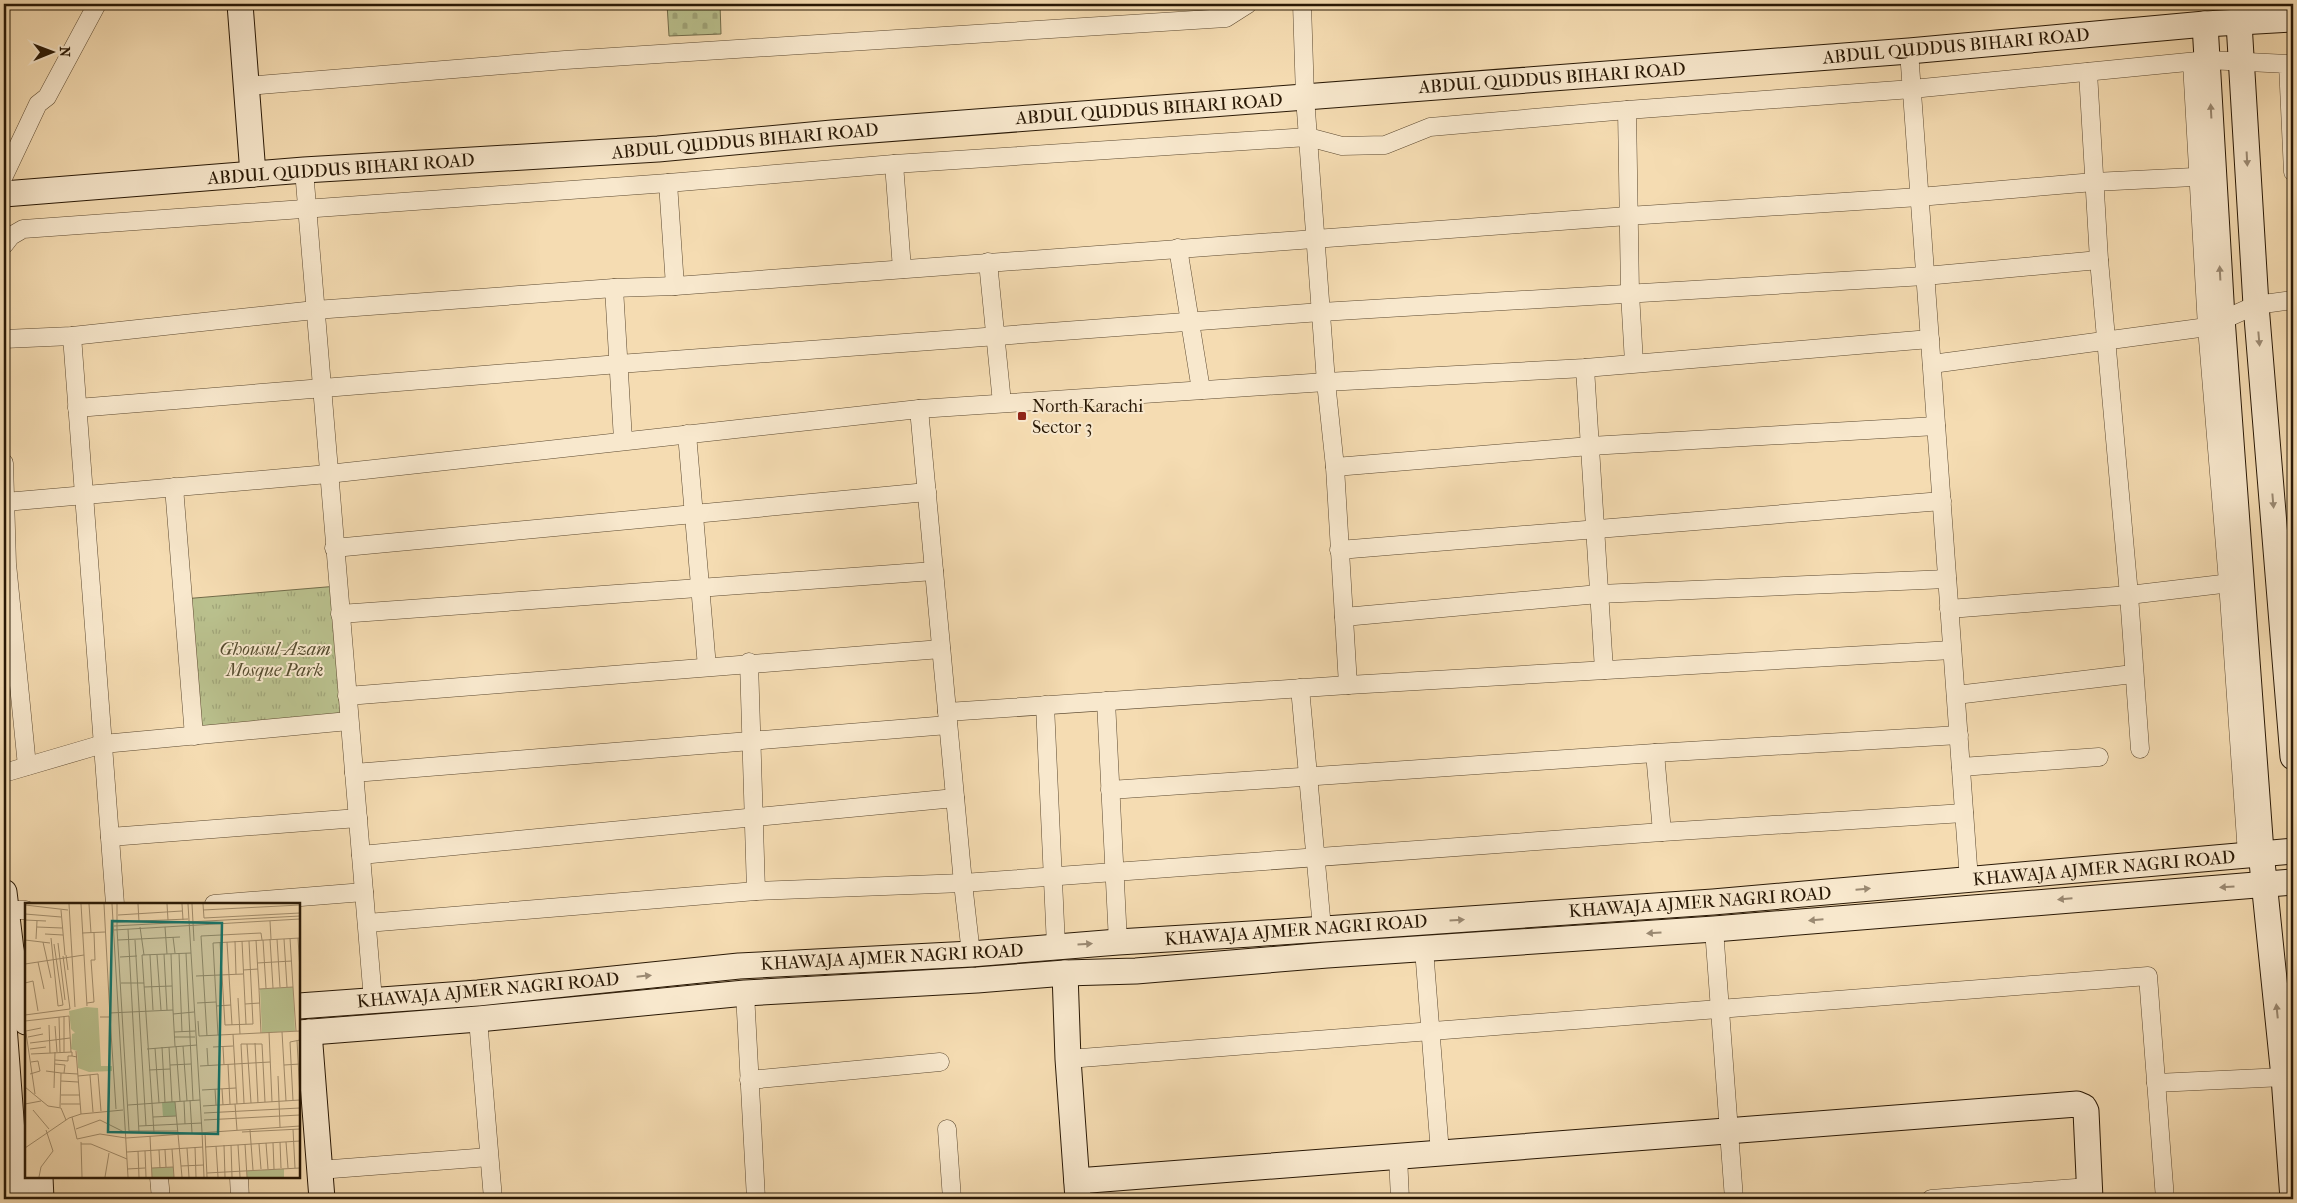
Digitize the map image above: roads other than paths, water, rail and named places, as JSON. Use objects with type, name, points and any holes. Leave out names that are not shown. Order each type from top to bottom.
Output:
[{"type":"main road","points":[[240,4],[253,174]]},
{"type":"main road","name":"ABDUL QUDDUS BIHARI ROAD","points":[[4,194],[304,170],[658,149],[842,132],[1909,51],[2205,24],[2293,19]]},
{"type":"main road","points":[[2239,23],[2256,305],[2288,619],[2293,757]]},
{"type":"main road","points":[[2205,24],[2200,62],[2214,322],[2254,853],[2265,884],[2284,1077],[2293,1199]]},
{"type":"main road","name":"KHAWAJA AJMER NAGRI ROAD","points":[[300,1006],[488,992],[739,966],[972,954],[1056,946],[1713,902],[2293,851]]},
{"type":"main road","name":"KHAWAJA AJMER NAGRI ROAD","points":[[304,1033],[478,1019],[745,993],[1065,973],[1136,971],[1252,961],[1714,929],[2293,882]]},
{"type":"main road","points":[[12,904],[11,950],[4,1026],[12,1053],[17,1199]]},
{"type":"main road","points":[[1251,934],[1252,961]]},
{"type":"main road","points":[[11,950],[25,1018]]},
{"type":"main road","points":[[910,957],[911,984]]},
{"type":"main road","points":[[1065,973],[1068,1059],[1078,1190],[1398,1156],[2077,1104],[2084,1107],[2086,1112],[2090,1193]]},
{"type":"main road","points":[[4,1026],[25,1023]]},
{"type":"main road","points":[[304,1033],[322,1199]]},
{"type":"main road","points":[[40,1178],[41,1199]]},
{"type":"street","points":[[4,176],[38,104],[47,97],[97,4]]},
{"type":"street","points":[[246,86],[565,60],[1226,18],[1248,4]]},
{"type":"street","points":[[1302,4],[1305,97],[1326,382],[1335,467],[1348,685]]},
{"type":"street","points":[[1909,51],[1969,880]]},
{"type":"street","points":[[4,245],[11,236],[23,229],[668,183],[894,164],[1308,137],[1342,146],[1385,145],[1430,127],[1912,89],[2200,62],[2290,64],[2293,172]]},
{"type":"street","points":[[2088,72],[2099,260],[2129,595],[2133,674],[2140,749]]},
{"type":"street","points":[[1627,110],[1630,293],[1634,363]]},
{"type":"street","points":[[894,164],[902,269]]},
{"type":"street","points":[[304,170],[334,548],[374,1000]]},
{"type":"street","points":[[4,339],[72,336],[315,310],[1919,197],[2094,182],[2206,176]]},
{"type":"street","points":[[668,183],[675,286]]},
{"type":"street","points":[[1178,248],[1201,390]]},
{"type":"street","points":[[77,408],[619,364],[1321,312],[1926,276],[2099,260]]},
{"type":"street","points":[[988,262],[1002,403]]},
{"type":"street","points":[[614,288],[623,440]]},
{"type":"street","points":[[1932,364],[2106,341],[2214,322],[2256,305],[2293,300]]},
{"type":"street","points":[[72,336],[115,903]]},
{"type":"street","points":[[5,502],[328,474],[623,440],[919,409],[1326,382],[1585,368],[1930,339]]},
{"type":"street","points":[[1585,368],[1604,670]]},
{"type":"street","points":[[919,409],[963,883],[972,954]]},
{"type":"street","points":[[1335,467],[1590,446],[1936,426]]},
{"type":"street","points":[[687,434],[707,667]]},
{"type":"street","points":[[4,463],[8,564],[27,766]]},
{"type":"street","points":[[174,487],[194,736]]},
{"type":"street","points":[[334,548],[927,492]]},
{"type":"street","points":[[1339,550],[1942,501]]},
{"type":"street","points":[[340,614],[934,571]]},
{"type":"street","points":[[1344,617],[1600,594],[1947,579]]},
{"type":"street","points":[[1950,609],[2129,595],[2235,582]]},
{"type":"street","points":[[347,696],[941,648]]},
{"type":"street","points":[[354,773],[752,741],[948,719],[1045,705],[1348,685],[1952,650]]},
{"type":"street","points":[[750,662],[756,891]]},
{"type":"street","points":[[1956,694],[2133,674]]},
{"type":"street","points":[[1300,688],[1322,928]]},
{"type":"street","points":[[1106,701],[1118,942]]},
{"type":"street","points":[[1045,705],[1056,946]]},
{"type":"street","points":[[4,772],[103,744],[349,721]]},
{"type":"street","points":[[1110,790],[1654,753],[1959,735]]},
{"type":"street","points":[[1654,753],[1662,832]]},
{"type":"street","points":[[1961,767],[2100,758]]},
{"type":"street","points":[[361,855],[955,798]]},
{"type":"street","points":[[367,923],[756,891],[963,883],[1662,832],[1964,813]]},
{"type":"street","points":[[110,837],[358,818]]},
{"type":"street","points":[[226,903],[364,892]]},
{"type":"street","points":[[1714,929],[1734,1199]]},
{"type":"street","points":[[1424,950],[1440,1153]]},
{"type":"street","points":[[1068,1059],[2148,976],[2165,1199]]},
{"type":"street","points":[[745,993],[756,1199]]},
{"type":"street","points":[[478,1019],[493,1199]]},
{"type":"street","points":[[750,1080],[940,1062]]},
{"type":"street","points":[[2156,1083],[2284,1077]]},
{"type":"street","points":[[947,1129],[952,1199]]},
{"type":"street","points":[[1398,1156],[1400,1199]]},
{"type":"street","points":[[320,1170],[490,1158]]},
{"type":"street","points":[[159,1178],[161,1199]]},
{"type":"street","points":[[239,1178],[240,1199]]},
{"type":"street","points":[[1931,1199],[2090,1193]]},
{"type":"place","name":"North Karachi Sector 3","points":[[1022,416]]},
{"type":"park label","name":"Ghousul-Azam Mosque Park","points":[[275,660]]}]
